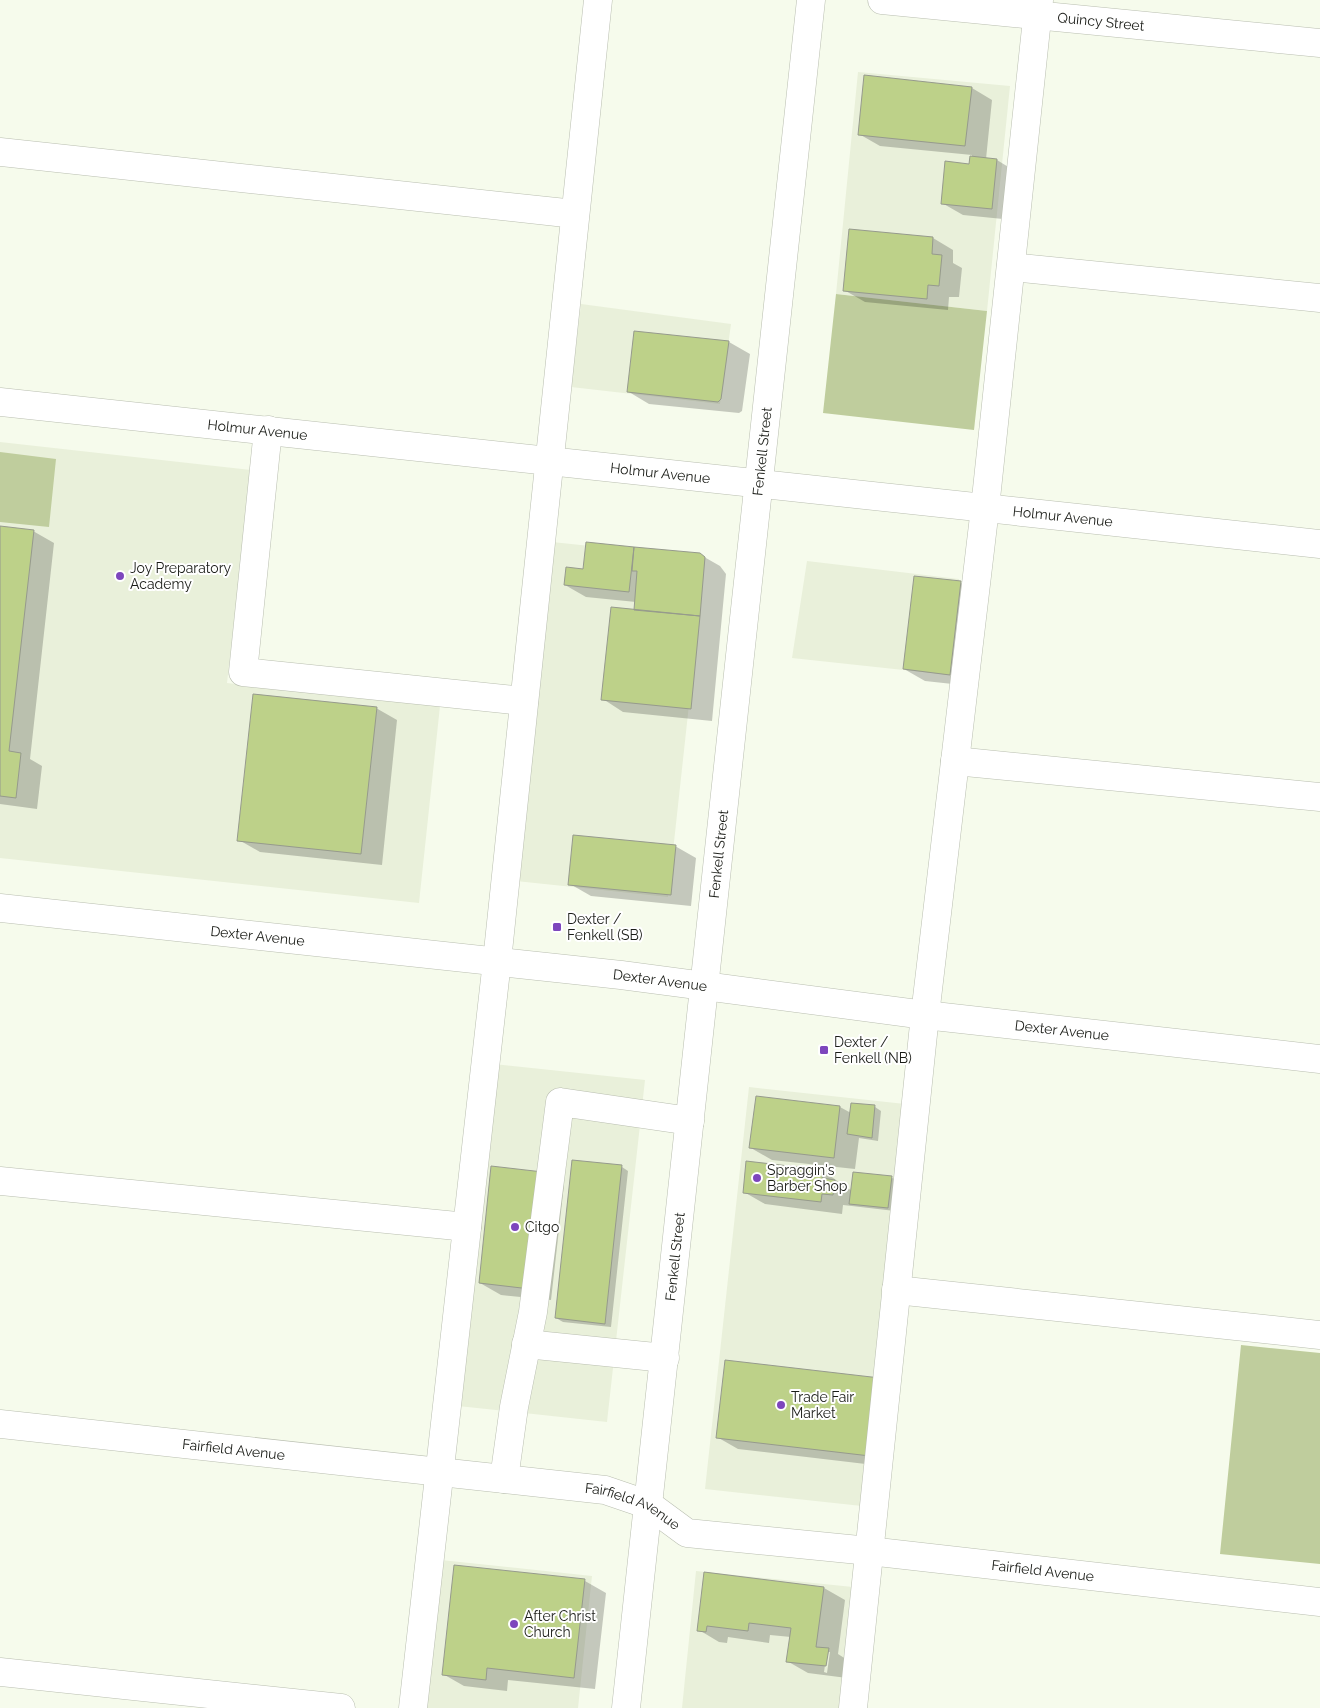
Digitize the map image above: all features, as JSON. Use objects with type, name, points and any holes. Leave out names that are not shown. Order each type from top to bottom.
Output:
[{"type":"street","points":[[413,1708],[497,962],[598,0]]},
{"type":"street","name":"Fenkell Street","points":[[626,1708],[811,0]]},
{"type":"street","name":"Quincy Street","points":[[882,0],[1038,8],[1320,43]]},
{"type":"street","points":[[853,1708],[925,1015],[985,508],[1038,8]]},
{"type":"street","points":[[0,152],[576,214]]},
{"type":"street","points":[[1011,267],[1320,298]]},
{"type":"street","name":"Holmur Avenue","points":[[0,402],[550,459],[1320,544]]},
{"type":"street","points":[[268,430],[243,672],[524,701]]},
{"type":"street","points":[[955,761],[1320,797]]},
{"type":"street","name":"Dexter Avenue","points":[[0,908],[621,975],[925,1015],[1320,1059]]},
{"type":"street","points":[[504,1479],[514,1406],[533,1312],[548,1208],[560,1102],[690,1121]]},
{"type":"street","points":[[0,1181],[467,1227]]},
{"type":"street","points":[[896,1290],[1320,1335]]},
{"type":"street","points":[[526,1344],[665,1358]]},
{"type":"street","name":"Fairfield Avenue","points":[[0,1424],[605,1490],[649,1505],[687,1533],[869,1551],[1320,1602]]},
{"type":"street","points":[[0,1672],[341,1708]]},
{"type":"shaded area","points":[[858,72],[1010,86],[987,311],[836,294]]},
{"type":"shaded area","points":[[581,304],[731,324],[720,404],[571,387]]},
{"type":"shaded area","name":"Joy Preparatory Academy","points":[[0,442],[251,470],[227,683],[440,706],[419,903],[0,858]]},
{"type":"shaded area","points":[[552,542],[705,558],[668,897],[516,881]]},
{"type":"shaded area","points":[[807,561],[959,579],[950,675],[792,658]]},
{"type":"shaded area","points":[[494,1064],[645,1080],[607,1422],[458,1406]]},
{"type":"shaded area","points":[[749,1087],[905,1104],[862,1506],[705,1489]]},
{"type":"shaded area","name":"After Christ Church","points":[[441,1560],[592,1576],[578,1708],[425,1708]]},
{"type":"shaded area","points":[[696,1571],[853,1587],[840,1708],[682,1708]]},
{"type":"green space","points":[[836,294],[987,311],[974,430],[823,413]]},
{"type":"green space","points":[[0,452],[56,459],[49,527],[0,522]]},
{"type":"green space","points":[[1241,1345],[1320,1353],[1320,1564],[1220,1554]]},
{"type":"building","points":[[864,75],[972,87],[965,146],[858,135]]},
{"type":"building","points":[[970,156],[997,159],[992,209],[941,204],[945,161],[969,164]]},
{"type":"building","points":[[849,229],[933,237],[932,254],[942,255],[939,286],[928,285],[927,299],[843,291]]},
{"type":"building","points":[[634,331],[729,341],[721,399],[718,402],[627,392]]},
{"type":"building","points":[[0,526],[34,530],[9,751],[21,753],[16,798],[0,796]]},
{"type":"building","points":[[586,542],[634,547],[629,592],[564,585],[566,567],[583,569]]},
{"type":"building","points":[[634,547],[700,553],[705,557],[700,616],[634,610],[637,571],[632,571]]},
{"type":"building","points":[[914,576],[961,581],[950,675],[903,669]]},
{"type":"building","points":[[611,607],[700,616],[691,709],[601,700]]},
{"type":"building","points":[[253,694],[377,707],[361,854],[237,841]]},
{"type":"building","points":[[573,835],[676,845],[671,895],[568,885]]},
{"type":"building","points":[[756,1096],[840,1106],[834,1158],[749,1148]]},
{"type":"building","points":[[851,1103],[875,1105],[872,1138],[847,1134]]},
{"type":"building","points":[[572,1160],[622,1165],[605,1324],[555,1318]]},
{"type":"building","points":[[746,1161],[823,1170],[822,1178],[835,1180],[833,1195],[822,1194],[821,1202],[743,1193]]},
{"type":"building","points":[[491,1166],[543,1172],[530,1289],[479,1283]]},
{"type":"building","points":[[853,1172],[892,1176],[888,1208],[849,1204]]},
{"type":"building","points":[[725,1360],[880,1378],[870,1456],[716,1438]]},
{"type":"building","name":"After Christ Church","points":[[454,1565],[585,1579],[574,1678],[487,1668],[486,1680],[442,1675]]},
{"type":"building","points":[[704,1572],[824,1587],[816,1647],[829,1648],[826,1666],[786,1662],[791,1628],[749,1623],[748,1631],[707,1626],[706,1632],[697,1631]]},
{"type":"place","name":"Joy Preparatory Academy","points":[[120,576]]},
{"type":"place","name":"Dexter / Fenkell (SB)","points":[[557,927]]},
{"type":"place","name":"Dexter / Fenkell (NB)","points":[[824,1050]]},
{"type":"place","name":"Spraggin's Barber Shop","points":[[757,1178]]},
{"type":"place","name":"Citgo","points":[[515,1227]]},
{"type":"place","name":"Trade Fair Market","points":[[781,1405]]},
{"type":"place","name":"After Christ Church","points":[[514,1624]]}]
